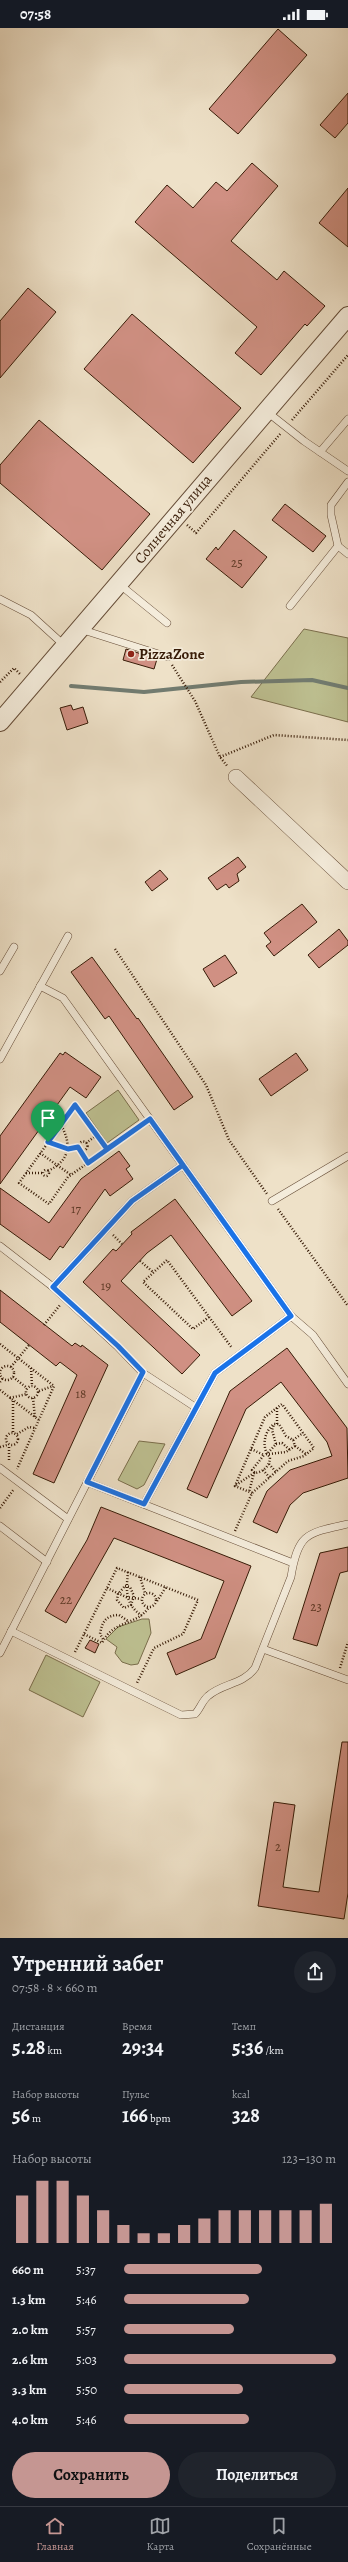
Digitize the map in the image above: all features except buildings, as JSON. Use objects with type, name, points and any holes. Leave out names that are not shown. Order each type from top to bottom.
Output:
[{"type":"street","name":"Солнечная улица","points":[[0,722],[348,316]]},
{"type":"street","points":[[236,777],[348,882]]},
{"type":"lane","points":[[266,411],[320,452],[348,471]]},
{"type":"lane","points":[[320,452],[348,419]]},
{"type":"lane","points":[[348,482],[331,505],[331,515],[338,546],[348,554]]},
{"type":"lane","points":[[290,606],[338,546]]},
{"type":"lane","points":[[118,584],[167,623]]},
{"type":"lane","points":[[0,599],[31,615],[66,646]]},
{"type":"lane","points":[[80,629],[168,657]]},
{"type":"lane","points":[[0,1059],[68,936]]},
{"type":"lane","points":[[0,971],[14,947]]},
{"type":"lane","points":[[40,986],[63,998],[291,1316],[313,1335],[348,1384]]},
{"type":"lane","points":[[272,1201],[348,1156]]},
{"type":"lane","points":[[53,1287],[132,1201],[183,1165]]},
{"type":"lane","points":[[0,1246],[53,1287],[118,1346],[143,1372],[195,1407]]},
{"type":"lane","points":[[144,1504],[195,1407],[215,1373],[238,1354],[291,1316]]},
{"type":"lane","points":[[0,1653],[143,1372]]},
{"type":"lane","points":[[0,1468],[68,1519]]},
{"type":"lane","points":[[87,1482],[293,1563]]},
{"type":"lane","points":[[11,1631],[181,1715],[195,1714],[208,1696],[250,1675],[263,1649],[291,1577],[293,1563],[302,1542],[308,1534],[348,1524]]},
{"type":"lane","points":[[0,1526],[47,1562]]},
{"type":"lane","points":[[263,1649],[348,1680]]},
{"type":"path","points":[[176,515],[196,533],[348,355]]},
{"type":"path","points":[[0,682],[14,668],[32,685]]},
{"type":"path","points":[[179,676],[195,701],[220,757],[236,777]]},
{"type":"path","points":[[220,757],[274,735],[348,740]]},
{"type":"path","points":[[115,949],[206,1085],[229,1140],[348,1306]]},
{"type":"path","points":[[107,1149],[75,1105],[19,1183],[49,1204],[71,1175],[150,1119]]},
{"type":"path","points":[[26,1173],[43,1172],[45,1170],[48,1171],[58,1166],[68,1149],[67,1136],[61,1125]]},
{"type":"path","points":[[78,1147],[80,1142],[86,1143],[97,1135]]},
{"type":"path","points":[[48,1142],[68,1149],[78,1147],[82,1150],[88,1163]]},
{"type":"path","points":[[82,1150],[86,1150],[86,1143]]},
{"type":"path","points":[[40,1153],[71,1175]]},
{"type":"path","points":[[209,1317],[193,1329],[143,1282],[152,1272],[167,1260],[238,1354]]},
{"type":"path","points":[[140,1261],[152,1272]]},
{"type":"path","points":[[44,1325],[65,1298]]},
{"type":"path","points":[[0,1344],[54,1386]]},
{"type":"path","points":[[3,1378],[0,1372],[1,1368],[11,1367],[29,1345]]},
{"type":"path","points":[[11,1367],[14,1370],[13,1377]]},
{"type":"path","points":[[31,1368],[32,1386]]},
{"type":"path","points":[[3,1378],[6,1380],[13,1377]]},
{"type":"path","points":[[13,1377],[27,1388]]},
{"type":"path","points":[[0,1382],[3,1378]]},
{"type":"path","points":[[27,1388],[32,1386]]},
{"type":"path","points":[[32,1386],[39,1391]]},
{"type":"path","points":[[39,1391],[54,1386]]},
{"type":"path","points":[[13,1478],[54,1386]]},
{"type":"path","points":[[26,1394],[27,1388]]},
{"type":"path","points":[[0,1390],[39,1420]]},
{"type":"path","points":[[33,1398],[38,1396],[39,1391]]},
{"type":"path","points":[[11,1399],[26,1394],[33,1398]]},
{"type":"path","points":[[33,1398],[35,1418]]},
{"type":"path","points":[[10,1467],[7,1438],[12,1432],[11,1399]]},
{"type":"path","points":[[232,1539],[252,1493],[288,1461],[306,1454],[314,1448],[282,1404],[265,1416],[235,1486]]},
{"type":"path","points":[[276,1444],[272,1430],[276,1424],[277,1407]]},
{"type":"path","points":[[276,1424],[282,1427],[286,1436],[293,1440]]},
{"type":"path","points":[[276,1424],[266,1435],[264,1447],[269,1464],[276,1472]]},
{"type":"path","points":[[0,1447],[15,1443],[17,1434],[29,1427],[35,1428]]},
{"type":"path","points":[[12,1432],[17,1434]]},
{"type":"path","points":[[293,1440],[303,1433]]},
{"type":"path","points":[[293,1440],[294,1446],[306,1454]]},
{"type":"path","points":[[249,1492],[254,1473],[254,1465],[276,1444],[282,1443],[290,1450]]},
{"type":"path","points":[[251,1449],[267,1454],[290,1450],[294,1446]]},
{"type":"path","points":[[235,1486],[254,1473],[263,1470],[269,1464]]},
{"type":"path","points":[[263,1470],[270,1478]]},
{"type":"path","points":[[0,1508],[20,1482]]},
{"type":"path","points":[[235,1486],[252,1493]]},
{"type":"path","points":[[71,1661],[117,1568],[198,1600],[183,1634],[154,1648],[133,1691]]},
{"type":"path","points":[[128,1572],[126,1597],[131,1605],[143,1616]]},
{"type":"path","points":[[140,1577],[145,1593],[141,1600]]},
{"type":"path","points":[[127,1586],[121,1589],[118,1594],[120,1606],[124,1608],[131,1605]]},
{"type":"path","points":[[127,1586],[133,1590],[131,1605]]},
{"type":"path","points":[[84,1634],[102,1643],[106,1633],[116,1626],[143,1616],[149,1607],[155,1603],[166,1587]]},
{"type":"path","points":[[107,1588],[126,1597],[141,1600],[142,1603],[149,1607]]},
{"type":"path","points":[[145,1593],[152,1593],[156,1600],[155,1603]]},
{"type":"path","points":[[103,1640],[100,1634],[105,1619],[111,1615],[120,1615],[128,1621]]},
{"type":"path","points":[[337,1676],[348,1642]]},
{"type":"green space","points":[[304,629],[348,638],[348,722],[251,697]]},
{"type":"green space","points":[[118,1090],[139,1120],[107,1143],[86,1113]]},
{"type":"green space","points":[[139,1441],[165,1444],[144,1485],[137,1489],[118,1480]]},
{"type":"green space","points":[[142,1619],[149,1619],[151,1633],[138,1664],[131,1665],[122,1662],[115,1653],[117,1647],[106,1639],[118,1627]]},
{"type":"green space","points":[[46,1655],[100,1682],[83,1717],[29,1690]]},
{"type":"waterway","points":[[71,686],[144,692],[241,682],[312,680],[348,688]]},
{"type":"place","name":"PizzaZone","points":[[131,654]]},
{"type":"route","points":[[48,1142],[58,1147],[68,1149],[78,1147],[82,1150],[83,1156],[88,1163],[150,1119],[183,1165],[291,1316],[222,1365],[215,1373],[209,1381],[144,1504],[87,1482],[143,1372],[118,1346],[53,1287],[132,1201],[183,1165],[150,1119],[107,1149],[75,1105],[48,1142]]}]
